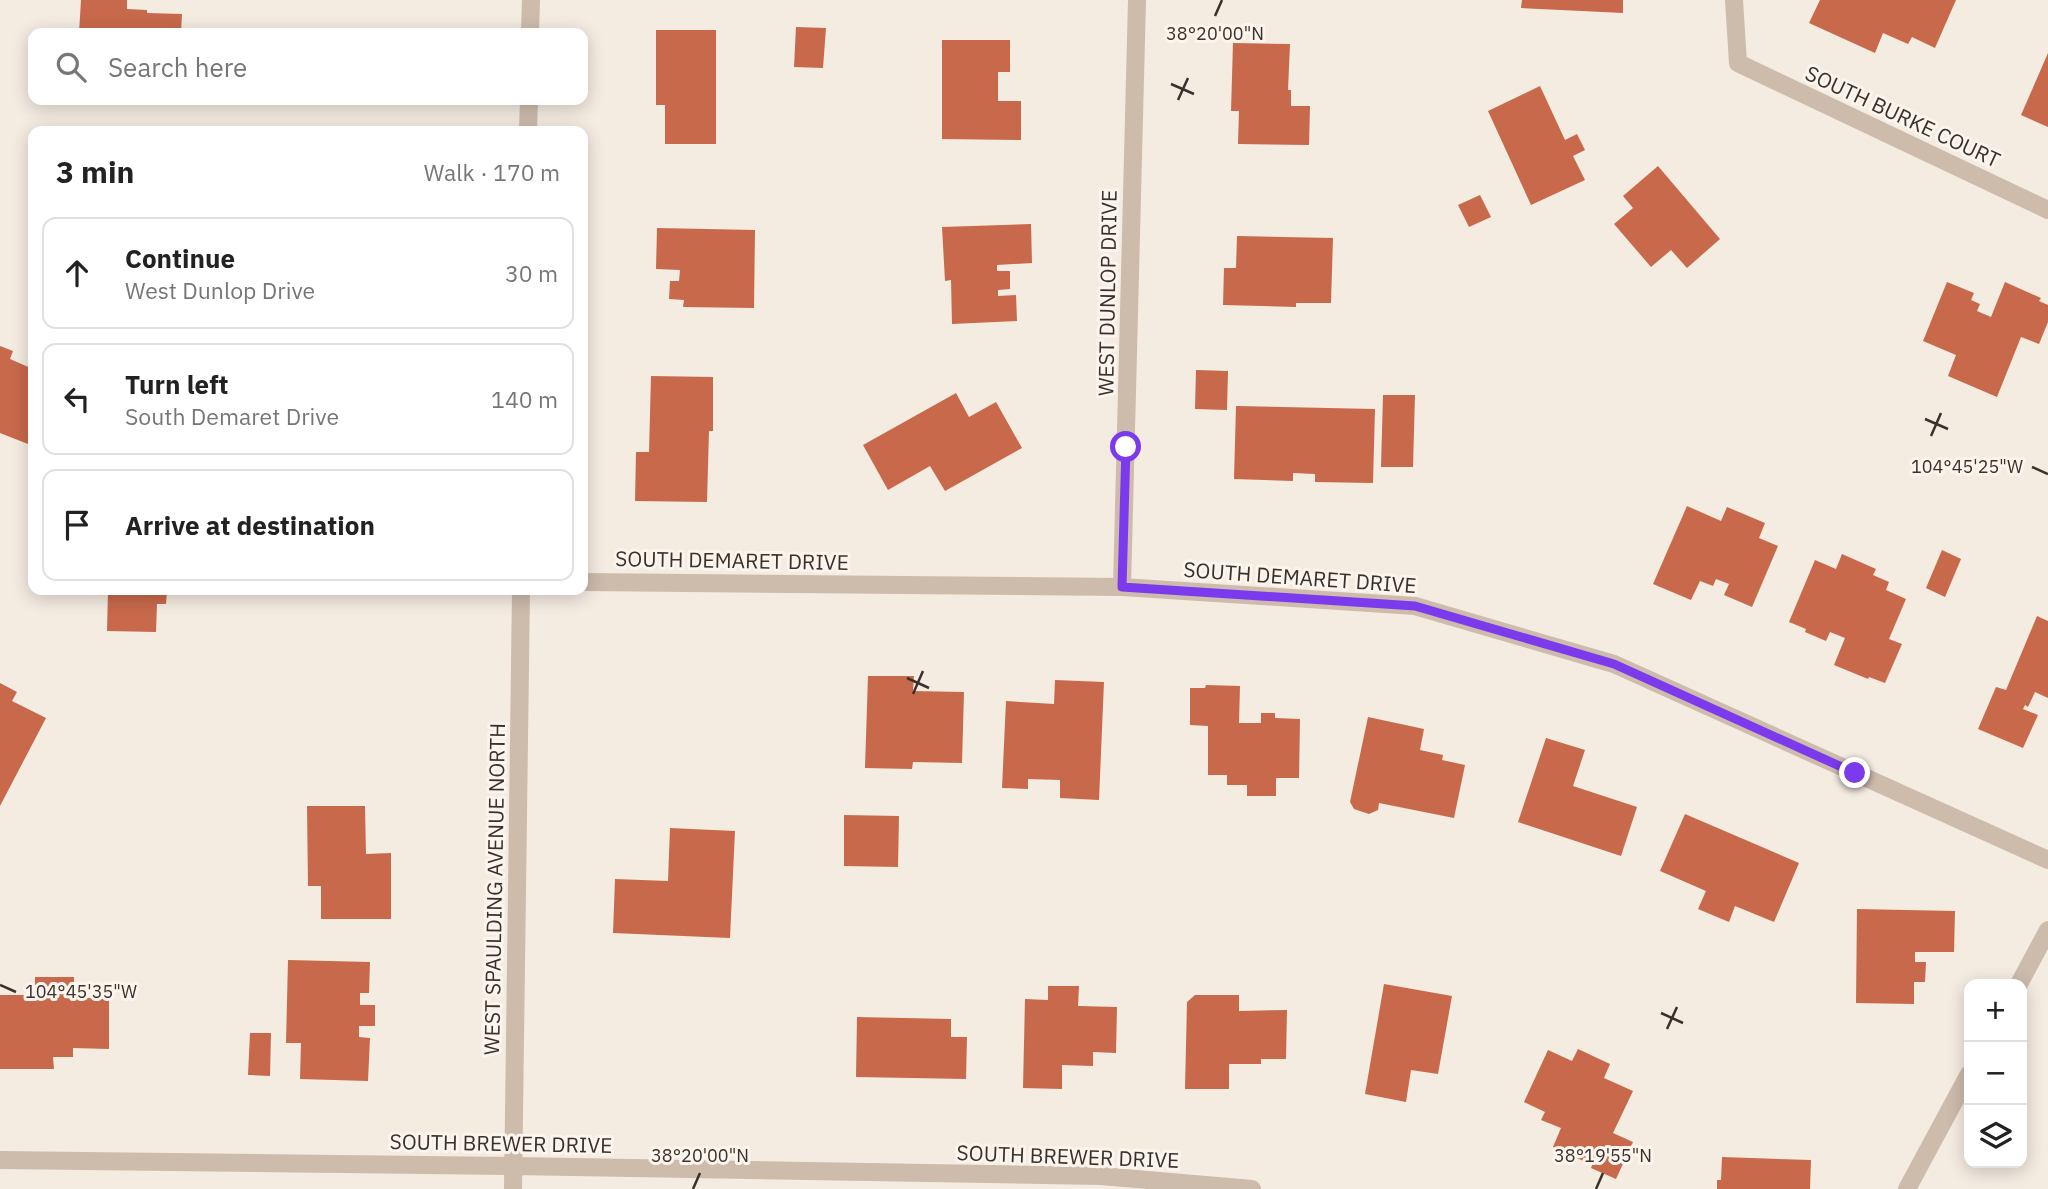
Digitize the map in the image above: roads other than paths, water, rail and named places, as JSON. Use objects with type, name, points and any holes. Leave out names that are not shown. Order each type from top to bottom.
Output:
[{"type":"street","points":[[530,28],[531,0]]},
{"type":"street","name":"WEST DUNLOP DRIVE","points":[[1122,587],[1137,0]]},
{"type":"street","name":"SOUTH BURKE COURT","points":[[1734,0],[1738,63],[2048,210]]},
{"type":"street","points":[[528,126],[529,105]]},
{"type":"street","name":"SOUTH DEMARET DRIVE","points":[[588,582],[1122,587],[1415,606],[1614,664],[2048,860]]},
{"type":"street","name":"WEST SPAULDING AVENUE NORTH","points":[[513,1189],[521,595]]},
{"type":"street","points":[[2021,979],[2048,930]]},
{"type":"street","points":[[1907,1189],[1964,1083]]},
{"type":"street","name":"SOUTH BREWER DRIVE","points":[[0,1160],[514,1166],[1102,1182],[1252,1189]]}]
